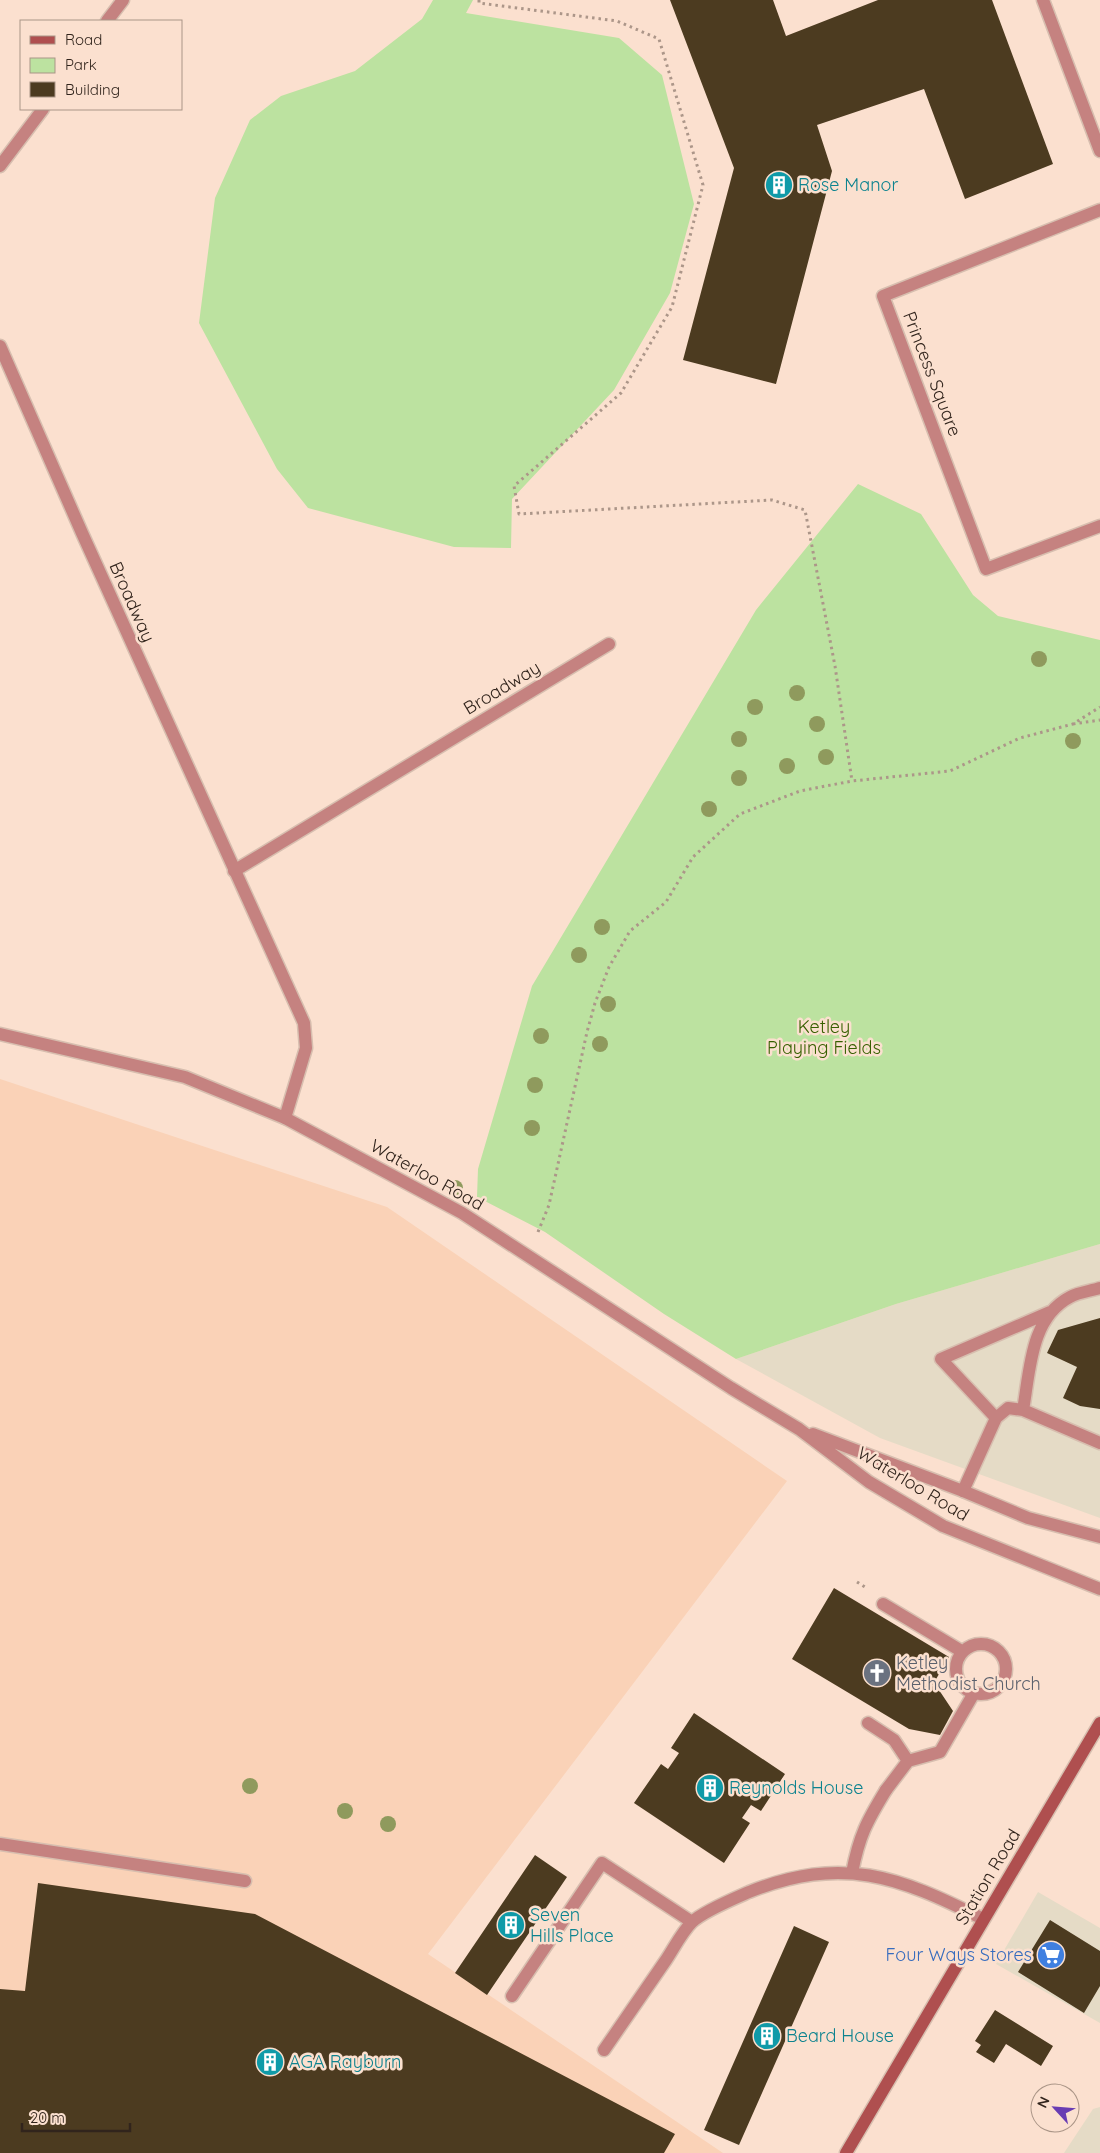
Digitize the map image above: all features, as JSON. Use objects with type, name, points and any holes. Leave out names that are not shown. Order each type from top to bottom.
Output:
[{"type":"main road","name":"Station Road","points":[[846,2153],[1100,1723]]},
{"type":"street","points":[[108,20],[123,0]]},
{"type":"street","points":[[1043,0],[1100,150]]},
{"type":"street","points":[[0,166],[41,110]]},
{"type":"street","name":"Princess Square","points":[[1100,210],[884,296],[986,569],[1100,526]]},
{"type":"street","name":"Broadway","points":[[0,346],[234,871],[304,1023],[306,1048],[285,1118]]},
{"type":"street","name":"Broadway","points":[[234,871],[609,644]]},
{"type":"street","name":"Waterloo Road","points":[[0,1034],[185,1077],[285,1118],[462,1213],[732,1388],[799,1429],[869,1482],[943,1526],[1100,1589]]},
{"type":"street","points":[[996,1418],[941,1359],[1050,1312],[1070,1297],[1100,1288]]},
{"type":"street","points":[[1023,1410],[1035,1339],[1050,1312]]},
{"type":"street","points":[[963,1491],[996,1418],[1008,1408],[1023,1410],[1100,1444]]},
{"type":"street","name":"Waterloo Road","points":[[799,1429],[963,1491],[1028,1518],[1100,1537]]},
{"type":"street","points":[[883,1604],[963,1652]]},
{"type":"street","points":[[985,1644],[992,1646],[1003,1658],[1005,1674],[997,1688],[982,1694],[974,1693],[966,1689],[956,1675],[958,1659],[969,1647],[985,1644]]},
{"type":"street","points":[[852,1873],[857,1845],[886,1790],[908,1761],[940,1752],[974,1693]]},
{"type":"street","points":[[868,1723],[894,1740],[908,1761]]},
{"type":"street","points":[[0,1844],[245,1881]]},
{"type":"street","points":[[512,1996],[602,1863],[692,1922]]},
{"type":"street","points":[[604,2050],[692,1922],[730,1900],[767,1885],[805,1875],[852,1873],[888,1878],[932,1893],[983,1919]]},
{"type":"path","points":[[479,0],[479,3],[617,21],[659,39],[703,185],[672,307],[620,393],[514,486],[519,514],[772,500],[805,510],[835,666],[852,781]]},
{"type":"path","points":[[1073,724],[1100,707]]},
{"type":"path","points":[[528,1257],[549,1205],[595,1003],[609,967],[630,932],[666,902],[693,857],[740,814],[800,791],[852,781],[950,771],[1020,738],[1073,724],[1100,720]]},
{"type":"shaded area","points":[[0,1079],[387,1207],[787,1481],[428,1954],[723,2153],[0,2153]]},
{"type":"shaded area","points":[[1100,1244],[1100,1518],[880,1438],[736,1359],[896,1304]]},
{"type":"shaded area","points":[[1038,1892],[1100,1928],[1100,2023],[996,1964]]},
{"type":"shaded area","points":[[1100,2107],[1100,2153],[1064,2153],[1077,2133],[1080,2133],[1080,2129],[1093,2109]]},
{"type":"green space","points":[[433,0],[473,0],[466,13],[619,38],[662,75],[694,204],[670,293],[614,390],[512,499],[511,548],[454,547],[308,508],[277,469],[199,323],[215,198],[250,120],[281,96],[355,71],[422,19]]},
{"type":"green space","name":"Ketley Playing Fields","points":[[858,484],[921,514],[973,595],[998,616],[1100,640],[1100,1244],[896,1304],[736,1359],[664,1314],[545,1232],[477,1197],[478,1169],[532,986],[756,610]]},
{"type":"building","name":"Rose Manor","points":[[670,0],[773,0],[786,36],[878,0],[992,0],[1053,164],[965,199],[924,89],[817,125],[832,171],[776,384],[683,360],[734,168]]},
{"type":"building","points":[[1100,1318],[1100,1409],[1080,1406],[1063,1398],[1077,1367],[1047,1353],[1058,1330]]},
{"type":"building","name":"Ketley Methodist Church","points":[[834,1588],[949,1657],[932,1686],[939,1690],[953,1711],[940,1735],[909,1729],[792,1659]]},
{"type":"building","name":"Reynolds House","points":[[694,1713],[785,1774],[761,1811],[751,1805],[742,1818],[750,1823],[724,1863],[634,1803],[661,1764],[668,1769],[679,1753],[671,1748]]},
{"type":"building","name":"Seven Hills Place","points":[[535,1855],[567,1877],[487,1995],[455,1973]]},
{"type":"building","name":"AGA Rayburn","points":[[38,1883],[255,1914],[675,2134],[664,2153],[0,2153],[0,1989],[25,1991]]},
{"type":"building","points":[[1050,1920],[1100,1951],[1100,1986],[1084,2013],[1018,1972]]},
{"type":"building","name":"Beard House","points":[[794,1926],[829,1942],[739,2145],[704,2130]]},
{"type":"building","points":[[995,2010],[1053,2046],[1041,2066],[1006,2044],[994,2063],[976,2052],[981,2045],[975,2041]]},
{"type":"place","name":"Rose Manor","points":[[779,185]]},
{"type":"place","name":"Ketley Methodist Church","points":[[877,1673]]},
{"type":"place","name":"Reynolds House","points":[[710,1788]]},
{"type":"place","name":"Seven Hills Place","points":[[511,1925]]},
{"type":"place","name":"Four Ways Stores","points":[[1051,1955]]},
{"type":"place","name":"Beard House","points":[[767,2036]]},
{"type":"place","name":"AGA Rayburn","points":[[270,2062]]}]
